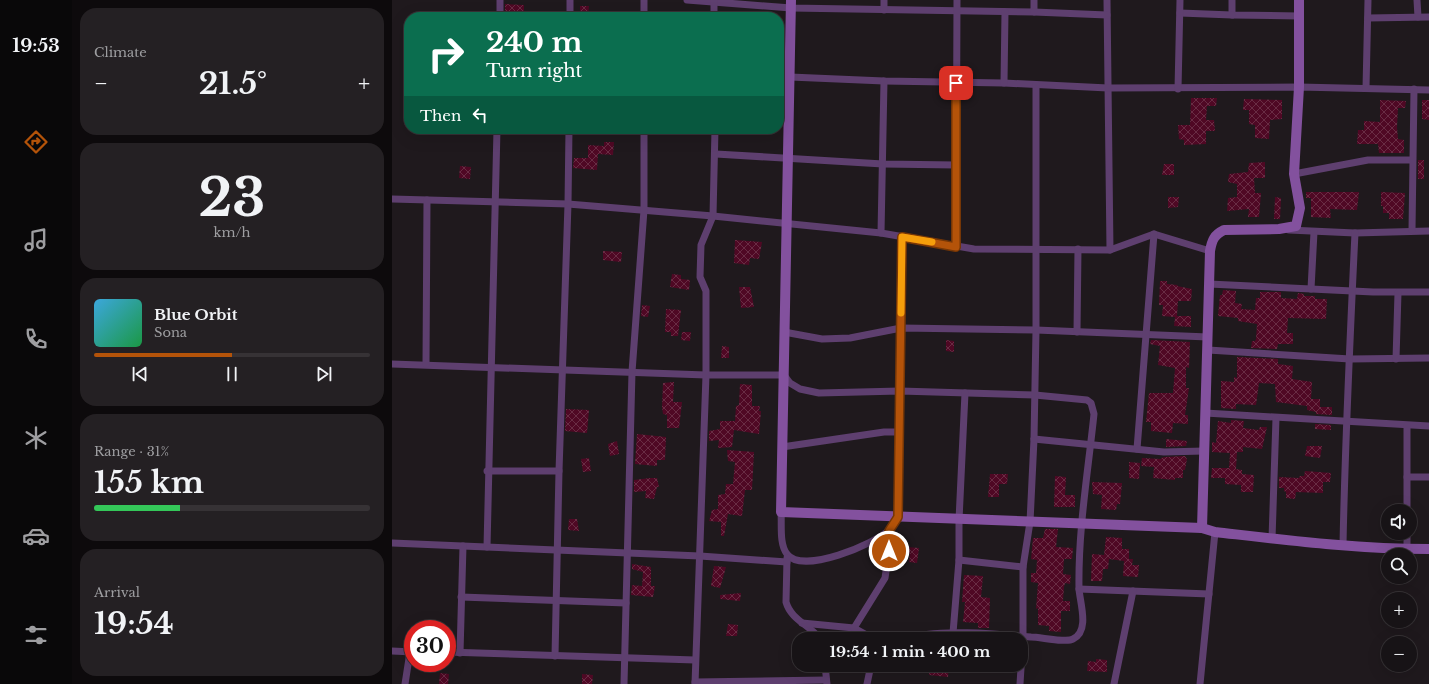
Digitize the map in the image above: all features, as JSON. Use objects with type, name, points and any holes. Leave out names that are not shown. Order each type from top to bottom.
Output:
[{"type":"street","points":[[500,0],[500,12]]},
{"type":"street","points":[[570,0],[570,12]]},
{"type":"street","points":[[644,0],[644,12]]},
{"type":"street","points":[[687,0],[791,4],[884,10],[1034,12],[1107,15]]},
{"type":"street","points":[[884,0],[884,10]]},
{"type":"street","points":[[956,247],[957,0]]},
{"type":"street","points":[[1034,0],[1034,12]]},
{"type":"street","points":[[1107,0],[1110,250]]},
{"type":"street","points":[[1178,88],[1180,0]]},
{"type":"street","points":[[1232,0],[1232,15]]},
{"type":"street","points":[[1280,229],[1296,226],[1300,208],[1294,174],[1300,87],[1300,0]]},
{"type":"street","points":[[1366,88],[1368,0]]},
{"type":"street","points":[[1417,0],[1418,17]]},
{"type":"street","points":[[714,1],[714,12]]},
{"type":"street","points":[[791,4],[790,76],[784,106],[788,160],[781,512],[782,541],[787,559],[786,602],[792,614],[812,632]]},
{"type":"street","points":[[1004,84],[1006,12]]},
{"type":"street","points":[[1180,13],[1299,16]]},
{"type":"street","points":[[1368,18],[1429,17]]},
{"type":"street","points":[[790,76],[884,81],[1108,88],[1300,87],[1429,90]]},
{"type":"street","points":[[881,233],[884,81]]},
{"type":"street","points":[[1023,632],[1024,567],[1030,522],[1034,439],[1036,330],[1036,85]]},
{"type":"street","points":[[1412,230],[1414,89]]},
{"type":"street","points":[[487,547],[487,471],[497,134]]},
{"type":"street","points":[[554,656],[558,471],[568,204],[569,134]]},
{"type":"street","points":[[624,684],[632,372],[644,210],[644,134]]},
{"type":"street","points":[[716,134],[712,216],[701,245],[700,277],[706,291],[706,375],[695,683],[827,682],[825,672]]},
{"type":"street","points":[[716,154],[788,160],[956,165]]},
{"type":"street","points":[[1294,174],[1368,160],[1412,160]]},
{"type":"street","points":[[392,199],[568,204],[644,210],[881,233],[974,249],[1110,250],[1154,234],[1210,251]]},
{"type":"street","points":[[426,364],[427,200]]},
{"type":"street","points":[[1202,528],[1204,413],[1208,350],[1208,284],[1210,251],[1213,238],[1224,230],[1280,229],[1355,233],[1412,230],[1429,231]]},
{"type":"street","points":[[1311,289],[1314,232]]},
{"type":"street","points":[[1343,545],[1345,420],[1350,359],[1355,233]]},
{"type":"street","points":[[1137,449],[1154,234]]},
{"type":"street","points":[[392,542],[557,551],[787,559],[801,562],[826,559],[866,543],[889,531],[898,517],[902,237]]},
{"type":"street","points":[[1077,332],[1078,249]]},
{"type":"street","points":[[1208,284],[1398,293],[1429,292]]},
{"type":"street","points":[[1396,359],[1398,293]]},
{"type":"street","points":[[784,332],[822,338],[863,336],[901,328],[1036,330],[1208,336]]},
{"type":"street","points":[[1208,350],[1350,359],[1429,358]]},
{"type":"street","points":[[392,364],[706,375],[784,375]]},
{"type":"street","points":[[784,375],[790,383],[810,392],[838,393],[900,391],[1035,395],[1087,400],[1091,404],[1094,414],[1082,524],[1079,589],[1083,628],[1079,636],[1072,640],[1028,636]]},
{"type":"street","points":[[953,632],[958,560],[965,393]]},
{"type":"street","points":[[1204,413],[1276,418],[1345,420],[1407,426],[1429,426]]},
{"type":"street","points":[[1272,539],[1276,418]]},
{"type":"street","points":[[1407,426],[1407,504]]},
{"type":"street","points":[[782,447],[884,432],[900,432]]},
{"type":"street","points":[[1034,439],[1164,452],[1204,451]]},
{"type":"street","points":[[487,471],[558,471]]},
{"type":"street","points":[[1407,477],[1429,477]]},
{"type":"street","points":[[781,512],[959,520],[1202,528],[1215,532],[1272,539],[1391,548]]},
{"type":"street","points":[[854,628],[885,578],[889,551],[889,531]]},
{"type":"street","points":[[1200,684],[1215,532]]},
{"type":"street","points":[[460,653],[463,546]]},
{"type":"street","points":[[1417,549],[1429,549]]},
{"type":"street","points":[[958,560],[1024,567]]},
{"type":"street","points":[[1079,589],[1209,594]]},
{"type":"street","points":[[1114,684],[1133,591]]},
{"type":"street","points":[[461,597],[626,603]]},
{"type":"street","points":[[802,623],[854,628],[861,632]]},
{"type":"street","points":[[392,651],[404,652]]},
{"type":"street","points":[[456,653],[695,660]]},
{"type":"street","points":[[406,684],[408,672]]},
{"type":"street","points":[[867,684],[870,672]]},
{"type":"street","points":[[1020,684],[1021,672]]},
{"type":"building","points":[[505,4],[524,5],[524,12],[505,12]]},
{"type":"building","points":[[580,6],[589,6],[588,12],[580,12]]},
{"type":"building","points":[[1191,98],[1217,98],[1216,106],[1207,106],[1206,120],[1214,120],[1215,131],[1206,131],[1206,144],[1184,145],[1184,140],[1179,139],[1178,125],[1190,125]]},
{"type":"building","points":[[1244,99],[1282,100],[1282,119],[1270,120],[1269,139],[1255,138],[1255,125],[1249,124],[1249,110],[1243,110]]},
{"type":"building","points":[[1380,100],[1406,101],[1405,108],[1398,108],[1397,127],[1398,139],[1404,140],[1404,153],[1379,153],[1378,144],[1357,144],[1358,130],[1364,130],[1364,121],[1380,122]]},
{"type":"building","points":[[1422,100],[1429,100],[1429,120],[1422,119]]},
{"type":"building","points":[[604,142],[614,142],[613,155],[598,154],[597,170],[573,168],[574,158],[588,158],[588,145],[604,146]]},
{"type":"building","points":[[1418,160],[1424,160],[1424,179],[1418,179]]},
{"type":"building","points":[[1265,162],[1265,178],[1254,178],[1255,193],[1261,193],[1259,217],[1248,217],[1249,209],[1227,211],[1228,198],[1237,197],[1237,184],[1228,182],[1229,174],[1248,172],[1249,163]]},
{"type":"building","points":[[1164,164],[1174,164],[1174,175],[1162,175]]},
{"type":"building","points":[[460,166],[471,167],[470,179],[459,178]]},
{"type":"building","points":[[1306,192],[1359,192],[1357,210],[1330,209],[1331,218],[1311,217],[1311,198],[1306,198]]},
{"type":"building","points":[[1381,192],[1405,193],[1403,219],[1389,219],[1389,213],[1383,213],[1383,206],[1381,206]]},
{"type":"building","points":[[1168,197],[1179,197],[1178,207],[1168,208]]},
{"type":"building","points":[[1275,197],[1281,198],[1280,219],[1274,219]]},
{"type":"building","points":[[735,240],[762,242],[759,259],[750,258],[749,265],[734,263]]},
{"type":"building","points":[[603,251],[622,252],[621,262],[603,260]]},
{"type":"building","points":[[672,274],[681,275],[681,279],[690,280],[689,290],[670,287]]},
{"type":"building","points":[[1160,281],[1167,281],[1167,284],[1192,289],[1191,301],[1178,301],[1177,316],[1191,316],[1191,327],[1174,326],[1175,317],[1162,316],[1163,305],[1159,305]]},
{"type":"building","points":[[739,287],[750,287],[754,307],[741,308]]},
{"type":"building","points":[[1223,290],[1236,291],[1235,303],[1242,304],[1241,309],[1255,310],[1256,298],[1260,298],[1260,292],[1281,292],[1281,298],[1297,299],[1298,293],[1304,294],[1304,296],[1315,296],[1315,299],[1327,299],[1326,319],[1288,318],[1287,333],[1293,333],[1293,344],[1278,344],[1277,349],[1251,348],[1252,341],[1255,341],[1256,339],[1257,324],[1238,321],[1238,318],[1218,316],[1220,295],[1222,295]]},
{"type":"building","points":[[642,305],[650,306],[648,317],[641,316]]},
{"type":"building","points":[[666,309],[681,310],[678,336],[671,336],[671,332],[665,332]]},
{"type":"building","points":[[682,332],[691,332],[690,341],[681,340]]},
{"type":"building","points":[[946,340],[954,341],[954,352],[946,351]]},
{"type":"building","points":[[1151,340],[1190,342],[1189,368],[1186,367],[1186,388],[1189,388],[1185,415],[1188,415],[1188,424],[1173,423],[1172,433],[1151,431],[1151,422],[1146,422],[1149,393],[1173,393],[1175,368],[1158,365],[1160,346],[1150,344]]},
{"type":"building","points":[[722,346],[729,347],[729,358],[721,358]]},
{"type":"building","points":[[1237,357],[1278,359],[1278,364],[1293,366],[1292,379],[1312,382],[1311,399],[1320,399],[1320,407],[1332,407],[1332,415],[1316,414],[1316,412],[1307,410],[1307,406],[1276,402],[1275,384],[1259,383],[1256,405],[1236,404],[1236,409],[1221,408],[1221,381],[1234,382],[1234,377],[1237,378]]},
{"type":"building","points":[[674,382],[673,402],[682,402],[679,428],[667,428],[667,415],[663,414],[662,407],[663,383]]},
{"type":"building","points":[[740,384],[752,385],[752,406],[760,406],[759,434],[734,430],[732,447],[718,448],[719,440],[709,441],[709,431],[720,429],[720,421],[735,421],[736,406],[739,405]]},
{"type":"building","points":[[566,409],[589,410],[587,433],[565,431]]},
{"type":"building","points":[[1231,420],[1244,421],[1243,428],[1259,430],[1260,427],[1267,427],[1262,449],[1243,447],[1243,452],[1237,452],[1236,469],[1242,470],[1242,474],[1254,475],[1253,492],[1241,492],[1241,485],[1225,484],[1225,478],[1211,478],[1212,468],[1229,468],[1230,453],[1212,452],[1212,442],[1216,443],[1218,421],[1231,423]]},
{"type":"building","points":[[1315,424],[1331,425],[1331,430],[1315,429]]},
{"type":"building","points":[[637,434],[666,437],[665,460],[657,460],[657,466],[635,464]]},
{"type":"building","points":[[1166,439],[1187,441],[1186,446],[1166,447]]},
{"type":"building","points":[[617,441],[619,454],[610,456],[608,444]]},
{"type":"building","points":[[1307,446],[1322,446],[1320,458],[1305,456]]},
{"type":"building","points":[[727,450],[754,452],[752,490],[745,490],[742,516],[728,514],[724,536],[721,536],[721,522],[709,521],[712,510],[718,509],[718,495],[725,494],[726,484],[733,484],[735,462],[728,461]]},
{"type":"building","points":[[1185,456],[1187,459],[1185,470],[1183,470],[1183,478],[1175,478],[1175,480],[1153,478],[1154,467],[1141,466],[1142,458],[1161,459],[1165,457]]},
{"type":"building","points":[[589,458],[591,471],[583,472],[581,459]]},
{"type":"building","points":[[1129,462],[1140,463],[1139,479],[1129,478]]},
{"type":"building","points":[[1305,471],[1331,473],[1330,482],[1323,482],[1323,493],[1296,492],[1295,499],[1286,498],[1284,488],[1279,488],[1279,477],[1299,478],[1300,476],[1304,476]]},
{"type":"building","points":[[990,474],[1008,474],[1007,484],[999,484],[999,497],[988,497]]},
{"type":"building","points":[[1055,476],[1066,477],[1065,495],[1075,495],[1075,507],[1054,507]]},
{"type":"building","points":[[657,478],[659,487],[657,487],[654,499],[645,498],[646,491],[634,492],[634,480]]},
{"type":"building","points":[[1092,482],[1122,483],[1120,504],[1117,504],[1116,510],[1101,509],[1102,495],[1093,494]]},
{"type":"building","points":[[569,519],[577,519],[579,531],[568,530]]},
{"type":"building","points":[[1045,529],[1058,529],[1056,547],[1073,548],[1072,559],[1064,559],[1063,574],[1071,575],[1070,584],[1065,583],[1063,601],[1070,601],[1070,611],[1061,611],[1061,632],[1049,631],[1049,626],[1038,625],[1038,608],[1036,609],[1038,583],[1031,582],[1031,573],[1036,573],[1037,560],[1031,559],[1033,538],[1043,538]]},
{"type":"building","points":[[1106,537],[1122,538],[1122,549],[1129,549],[1129,559],[1133,559],[1132,565],[1139,565],[1138,577],[1123,576],[1124,561],[1109,559],[1108,569],[1103,569],[1102,581],[1091,581],[1092,554],[1104,555]]},
{"type":"building","points":[[895,546],[919,548],[917,563],[909,562],[910,554],[894,552]]},
{"type":"building","points":[[632,564],[651,567],[651,586],[655,586],[653,597],[631,595],[632,585],[642,586],[643,572],[632,569]]},
{"type":"building","points":[[714,566],[726,567],[720,588],[711,586]]},
{"type":"building","points":[[964,575],[983,576],[981,597],[990,598],[989,628],[978,628],[978,623],[963,622],[965,602],[962,602]]},
{"type":"building","points":[[741,593],[740,601],[720,599],[720,595]]},
{"type":"building","points":[[728,624],[738,625],[737,636],[726,636]]},
{"type":"building","points":[[1096,659],[1107,660],[1107,672],[1087,671],[1088,661],[1096,662]]},
{"type":"building","points":[[929,672],[948,672],[948,677],[929,675]]},
{"type":"building","points":[[440,673],[449,674],[448,684],[439,684]]},
{"type":"building","points":[[582,674],[593,675],[592,684],[582,684]]},
{"type":"slow traffic","points":[[901,313],[902,237],[932,242]]},
{"type":"route","points":[[889,551],[889,531],[898,517],[902,237],[956,247],[956,83]]}]
